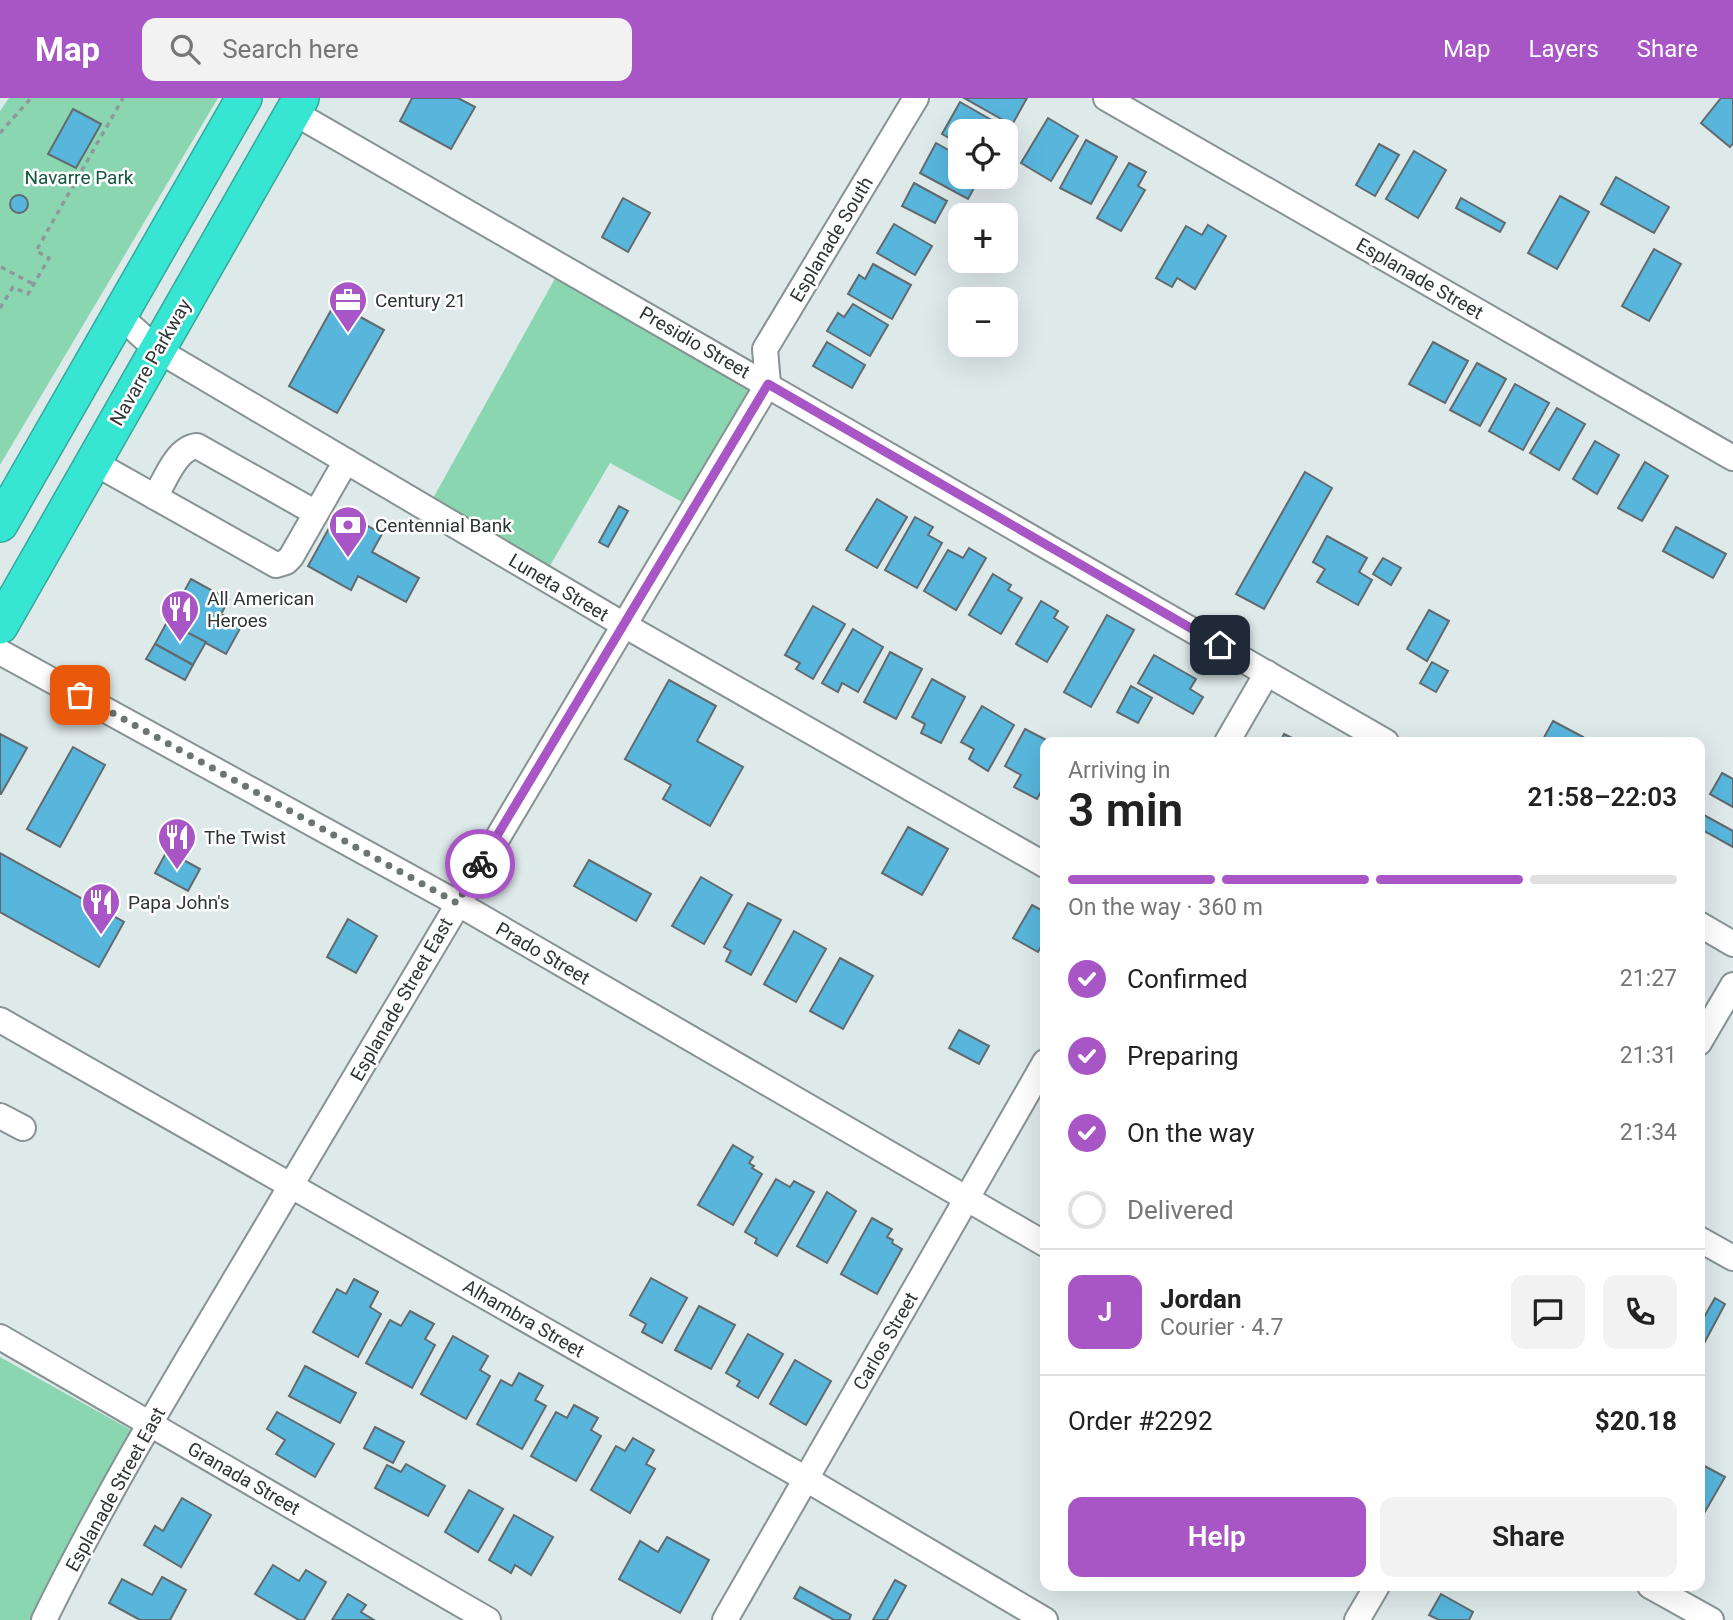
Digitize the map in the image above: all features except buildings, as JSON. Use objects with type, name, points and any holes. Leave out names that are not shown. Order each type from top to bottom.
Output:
[{"type":"highway","points":[[0,524],[244,98]]},
{"type":"highway","name":"Navarre Parkway","points":[[0,626],[156,349],[301,103]]},
{"type":"street","name":"Esplanade South","points":[[768,384],[765,349],[916,98]]},
{"type":"street","name":"Esplanade Street","points":[[1107,98],[1733,458]]},
{"type":"street","name":"Presidio Street","points":[[301,103],[768,384],[1378,737]]},
{"type":"street","name":"Luneta Street","points":[[119,315],[156,349],[624,625],[1040,862]]},
{"type":"street","name":"Esplanade Street East","points":[[44,1620],[75,1557],[150,1424],[457,903],[768,384]]},
{"type":"street","points":[[155,497],[182,452],[197,446],[316,513]]},
{"type":"street","points":[[93,462],[276,565],[291,557],[346,461]]},
{"type":"street","name":"Prado Street","points":[[0,652],[457,903],[1040,1241]]},
{"type":"street","points":[[1230,737],[1267,673]]},
{"type":"street","points":[[1705,928],[1733,944]]},
{"type":"street","points":[[1705,1033],[1733,985]]},
{"type":"street","name":"Alhambra Street","points":[[0,1020],[806,1479],[1045,1620]]},
{"type":"street","name":"Carlos Street","points":[[725,1620],[1040,1071]]},
{"type":"street","points":[[0,1116],[23,1128]]},
{"type":"street","points":[[1705,1243],[1733,1258]]},
{"type":"street","name":"Granada Street","points":[[0,1337],[488,1620]]},
{"type":"street","points":[[1357,1620],[1374,1591]]},
{"type":"street","points":[[1659,1591],[1711,1620]]},
{"type":"path","points":[[0,133],[32,98]]},
{"type":"path","points":[[0,309],[13,287],[27,294],[33,284],[48,257],[36,251],[123,98]]},
{"type":"path","points":[[1,267],[33,284]]},
{"type":"green space","name":"Navarre Park","points":[[9,98],[218,98],[0,465],[0,111]]},
{"type":"green space","points":[[557,275],[753,387],[684,503],[610,463],[548,569],[431,502]]},
{"type":"green space","points":[[0,1357],[133,1431],[65,1551],[31,1620],[0,1620]]},
{"type":"way so far","points":[[80,695],[457,903],[480,864]]},
{"type":"place","name":"Century 21","points":[[348,334]]},
{"type":"place","name":"Centennial Bank","points":[[348,559]]},
{"type":"place","name":"All American Heroes","points":[[180,643]]},
{"type":"place","name":"The Twist","points":[[177,871]]},
{"type":"place","name":"Papa John's","points":[[101,936]]},
{"type":"route","points":[[480,864],[768,384],[1220,645]]}]
